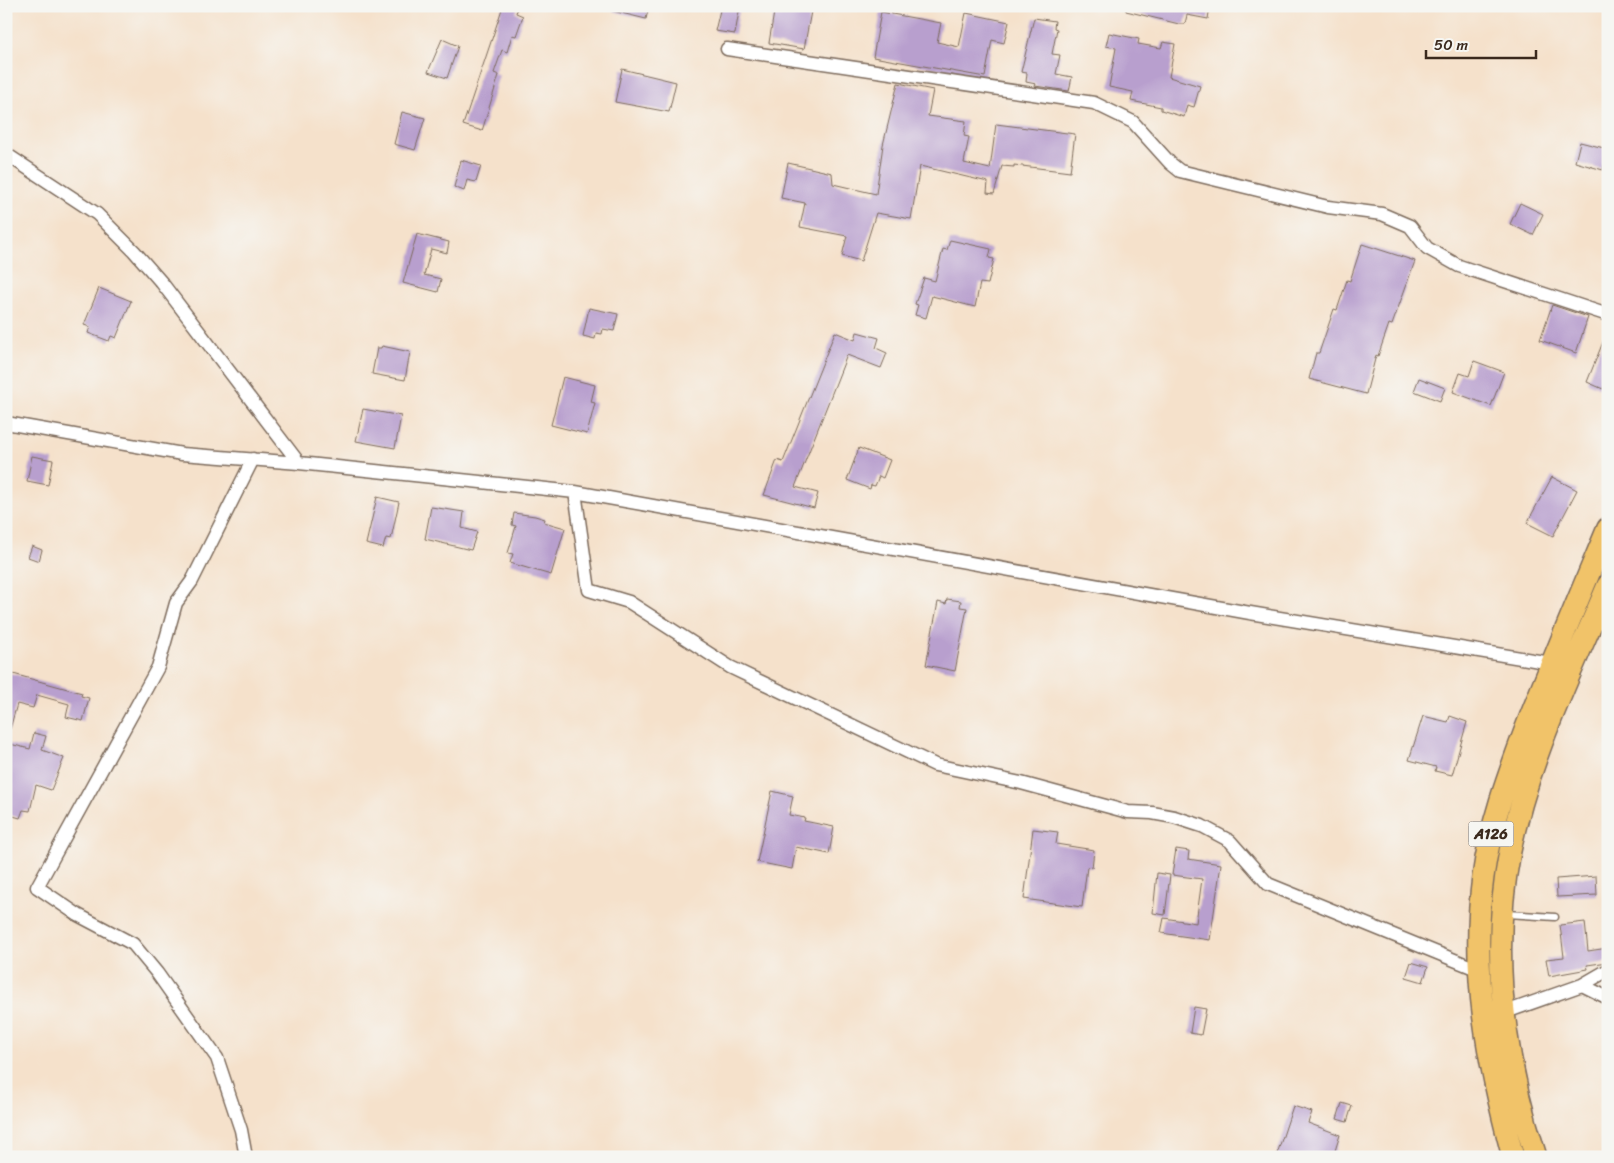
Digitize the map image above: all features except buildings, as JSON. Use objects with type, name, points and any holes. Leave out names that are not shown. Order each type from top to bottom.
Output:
[{"type":"highway","name":"A126","points":[[1513,1157],[1499,1106],[1483,1028],[1479,970],[1482,888],[1488,843],[1511,768],[1552,662],[1608,528]]},
{"type":"highway","name":"A126","points":[[1536,1157],[1518,1094],[1503,1013],[1500,961],[1502,914],[1510,851],[1518,818],[1542,745],[1608,585]]},
{"type":"street","points":[[727,49],[1094,103],[1133,122],[1170,163],[1180,171],[1328,207],[1382,214],[1410,226],[1427,248],[1459,266],[1608,316]]},
{"type":"street","points":[[6,154],[97,214],[134,252],[162,284],[299,463]]},
{"type":"street","points":[[6,423],[182,454],[299,463],[575,492],[1250,613],[1552,662],[1573,669]]},
{"type":"street","points":[[246,1157],[241,1130],[217,1058],[157,973],[133,944],[78,915],[37,887],[158,667],[176,603],[206,555],[253,459]]},
{"type":"street","points":[[575,492],[589,590],[629,602],[730,667],[946,769],[1021,783],[1128,812],[1152,812],[1202,826],[1230,842],[1268,884],[1479,970]]},
{"type":"street","points":[[1503,1013],[1582,985],[1608,970]]},
{"type":"street","points":[[1582,985],[1608,998]]},
{"type":"lane","points":[[1502,914],[1555,917]]}]
